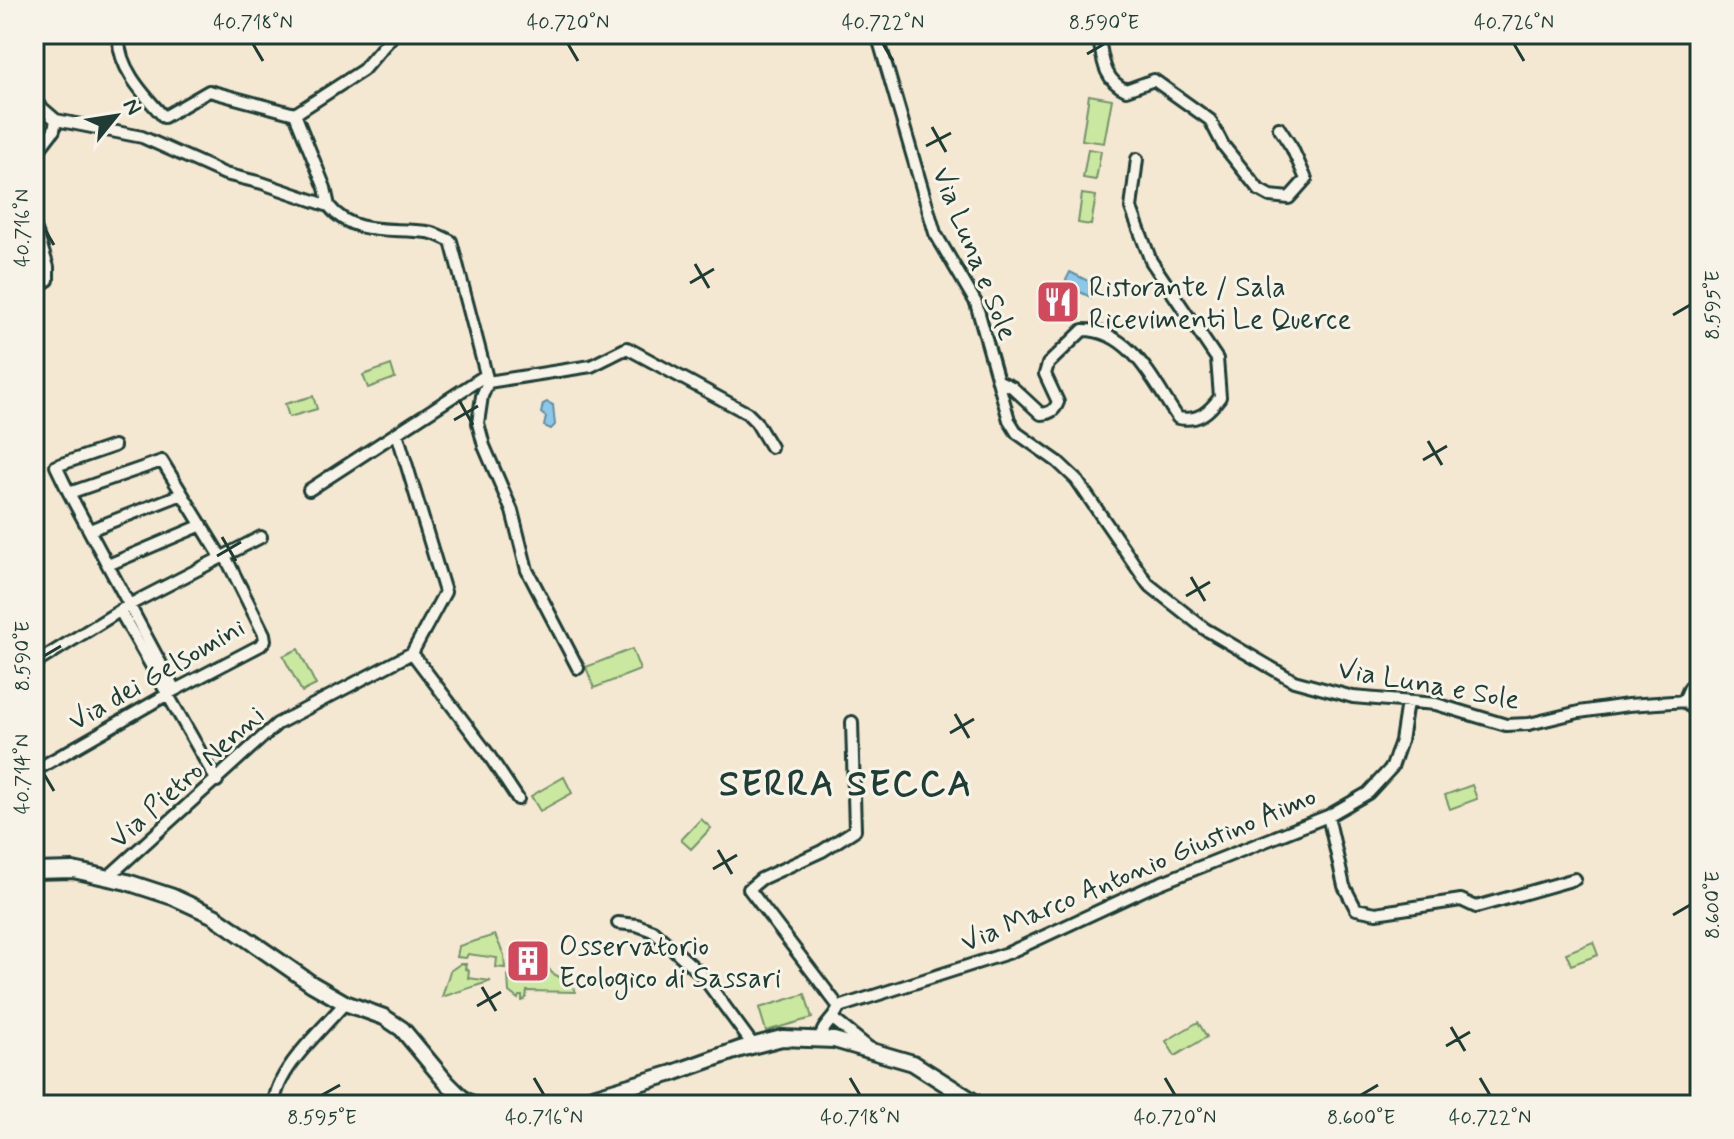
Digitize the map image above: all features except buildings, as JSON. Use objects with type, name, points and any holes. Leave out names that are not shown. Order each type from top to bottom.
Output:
[{"type":"main road","points":[[36,872],[73,870],[107,878],[173,897],[214,916],[312,984],[345,1003],[384,1017],[402,1029],[446,1082],[474,1105]]},
{"type":"main road","points":[[566,1105],[782,1038],[827,1040],[913,1063],[979,1105]]},
{"type":"street","points":[[119,34],[118,45],[134,81],[164,117],[209,91],[295,114],[363,70],[394,34]]},
{"type":"street","name":"Via Luna e Sole","points":[[877,34],[935,233],[976,303],[1009,420],[1017,433],[1076,479],[1148,584],[1205,629],[1294,681],[1353,697],[1436,704],[1506,725],[1529,724],[1628,705],[1687,701]]},
{"type":"street","points":[[1098,34],[1106,74],[1116,85],[1126,90],[1154,80],[1210,120],[1223,145],[1259,190],[1270,196],[1289,198],[1306,179],[1279,128]]},
{"type":"street","points":[[34,101],[56,120],[142,137],[225,174],[329,206]]},
{"type":"street","points":[[295,114],[325,188],[329,206],[337,216],[359,227],[431,232],[451,241],[487,378],[478,423],[484,446],[512,511],[527,570],[578,668]]},
{"type":"street","points":[[34,156],[54,130],[56,120]]},
{"type":"street","points":[[999,381],[1012,387],[1041,414],[1051,412],[1058,402],[1045,374],[1048,364],[1083,330],[1097,330],[1125,344],[1161,388],[1178,418],[1198,418],[1210,411],[1220,397],[1217,359],[1151,261],[1131,208],[1137,159]]},
{"type":"street","points":[[34,224],[48,267],[48,280],[34,289]]},
{"type":"street","points":[[309,490],[487,378],[591,366],[627,348],[747,413],[771,447]]},
{"type":"street","points":[[397,433],[445,592],[412,653],[518,799]]},
{"type":"street","points":[[114,446],[56,466],[108,565],[124,608],[217,781]]},
{"type":"street","points":[[69,493],[162,461],[223,556]]},
{"type":"street","points":[[90,530],[182,494]]},
{"type":"street","points":[[108,565],[202,525]]},
{"type":"street","points":[[34,664],[124,608],[261,537]]},
{"type":"street","name":"Via dei Gelsomini","points":[[34,771],[170,692],[261,645],[265,640],[223,556]]},
{"type":"street","name":"Via Pietro Nenni","points":[[107,878],[277,724],[412,653]]},
{"type":"street","points":[[1700,683],[1690,687],[1687,701],[1692,709],[1700,712]]},
{"type":"street","name":"Via Marco Antonio Giustino Aimo","points":[[839,1007],[1008,953],[1150,887],[1328,816],[1368,793],[1392,767],[1401,741],[1407,702]]},
{"type":"street","points":[[827,1040],[820,1033],[839,1007],[749,889],[761,879],[822,851],[855,830],[852,722]]},
{"type":"street","points":[[1328,816],[1344,886],[1356,909],[1376,913],[1461,900],[1476,907],[1575,879]]},
{"type":"street","points":[[618,923],[653,931],[701,974],[753,1045]]},
{"type":"street","points":[[274,1105],[275,1092],[283,1075],[345,1003]]},
{"type":"street","points":[[833,1019],[872,1051]]},
{"type":"green space","points":[[1089,95],[1112,99],[1104,143],[1082,140]]},
{"type":"green space","points":[[1088,149],[1101,151],[1096,180],[1083,178]]},
{"type":"green space","points":[[1082,194],[1096,196],[1091,225],[1078,223]]},
{"type":"green space","points":[[391,365],[395,378],[368,388],[363,375]]},
{"type":"green space","points":[[313,396],[317,409],[289,417],[285,404]]},
{"type":"green space","points":[[298,649],[316,685],[302,692],[283,656]]},
{"type":"green space","points":[[632,649],[640,670],[594,688],[586,667]]},
{"type":"green space","points":[[564,777],[572,793],[540,811],[531,796]]},
{"type":"green space","points":[[1472,785],[1477,799],[1450,809],[1445,795]]},
{"type":"green space","points":[[701,819],[711,828],[691,849],[681,840]]},
{"type":"green space","points":[[495,935],[504,955],[505,968],[496,967],[497,958],[468,954],[466,958],[457,957],[459,946]]},
{"type":"green space","points":[[1593,942],[1598,955],[1571,965],[1566,953]]},
{"type":"green space","points":[[544,962],[552,973],[572,984],[575,992],[527,991],[522,1001],[522,996],[518,999],[509,992],[508,976],[514,981],[542,971],[540,964]]},
{"type":"green space","points":[[460,964],[466,964],[468,978],[491,981],[442,997],[450,971]]},
{"type":"green space","points":[[805,994],[812,1018],[766,1031],[759,1008]]},
{"type":"green space","points":[[1198,1022],[1207,1037],[1175,1056],[1166,1041]]},
{"type":"water","points":[[1070,272],[1098,286],[1092,298],[1064,284]]},
{"type":"water","points":[[543,404],[553,405],[555,425],[551,429],[544,426],[546,417],[541,413]]},
{"type":"place","name":"Ristorante / Sala Ricevimenti Le Querce","points":[[1058,302]]},
{"type":"place","name":"Osservatorio Ecologico di Sassari","points":[[528,961]]},
{"type":"district","name":"SERRA SECCA","points":[[846,782]]}]
